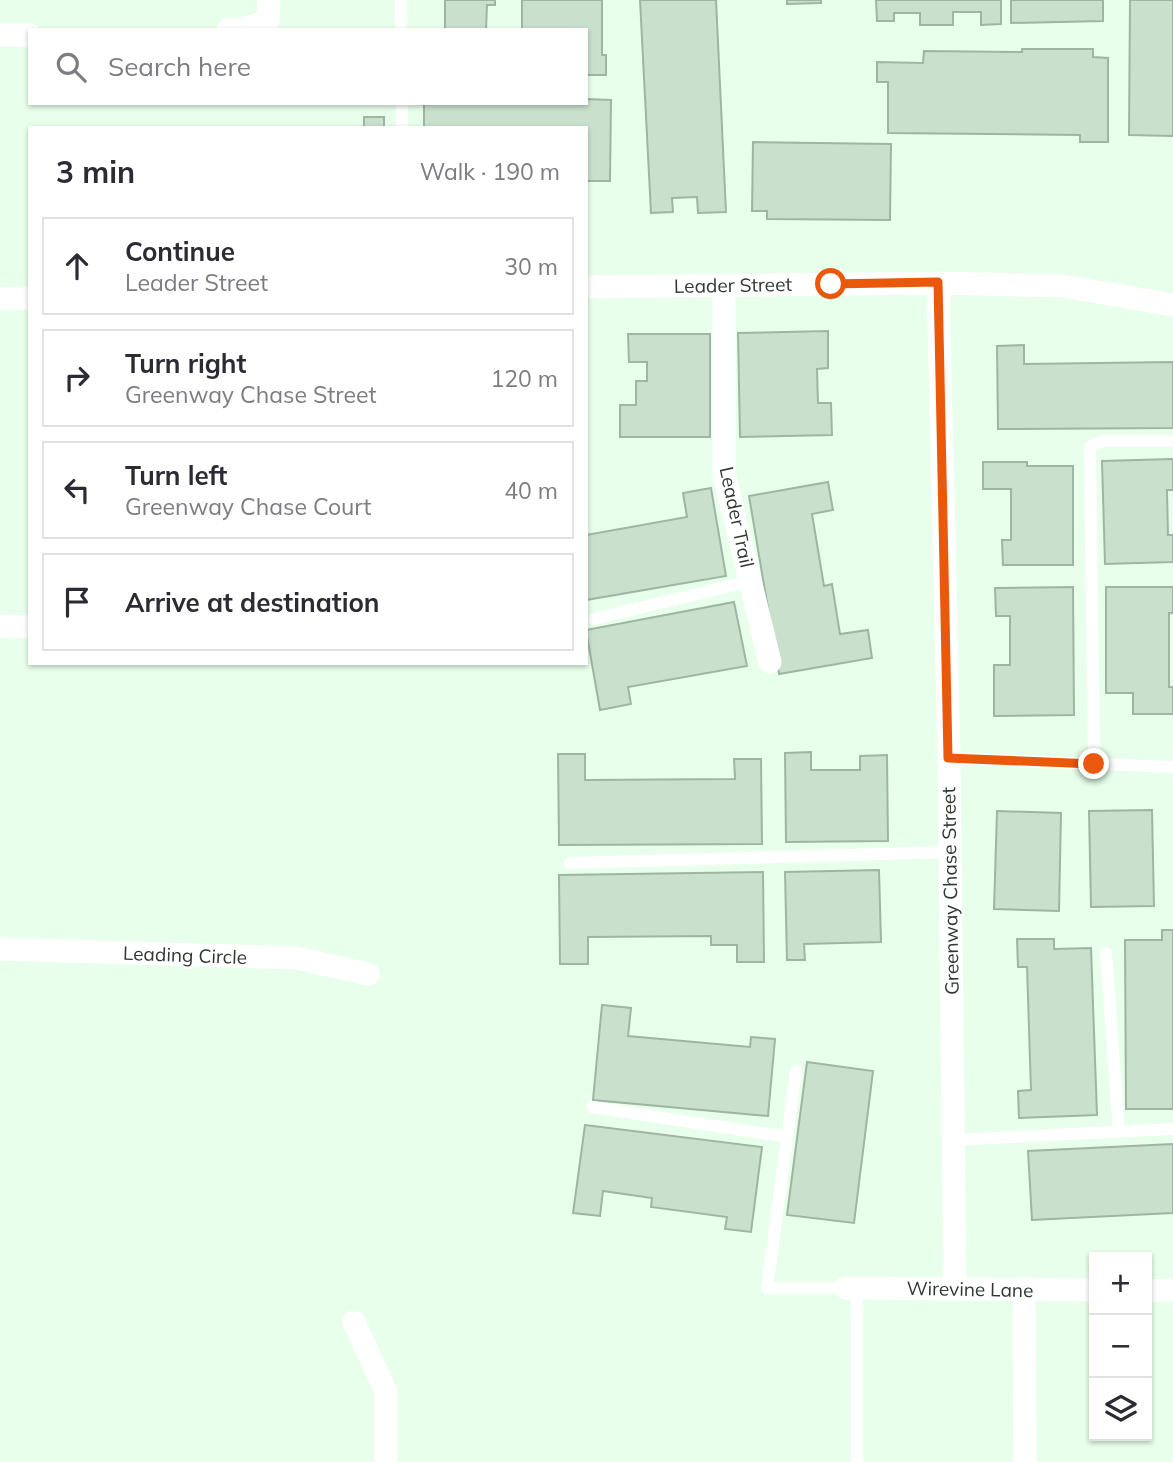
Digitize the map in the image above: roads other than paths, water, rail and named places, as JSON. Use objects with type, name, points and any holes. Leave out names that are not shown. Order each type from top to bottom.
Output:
[{"type":"street","points":[[245,28],[268,20],[269,0]]},
{"type":"street","points":[[0,35],[28,35]]},
{"type":"street","name":"Leader Street","points":[[588,287],[938,282],[1063,286],[1173,305]]},
{"type":"street","name":"Greenway Chase Street","points":[[938,282],[950,852],[955,1289]]},
{"type":"street","name":"Leader Trail","points":[[724,286],[724,474],[770,662]]},
{"type":"street","points":[[0,299],[28,298]]},
{"type":"street","points":[[0,626],[28,627]]},
{"type":"street","name":"Leading Circle","points":[[0,949],[296,958],[368,974]]},
{"type":"street","name":"Wirevine Lane","points":[[852,1288],[1089,1290]]},
{"type":"street","points":[[1024,1289],[1025,1462]]},
{"type":"street","points":[[1152,1291],[1173,1290]]},
{"type":"street","points":[[354,1322],[386,1392],[386,1462]]},
{"type":"lane","points":[[401,0],[401,28]]},
{"type":"lane","points":[[402,105],[402,126]]},
{"type":"lane","points":[[1094,764],[1090,447],[1103,441],[1173,441]]},
{"type":"lane","points":[[594,619],[751,581]]},
{"type":"lane","points":[[948,758],[1173,767]]},
{"type":"lane","points":[[570,863],[950,852]]},
{"type":"lane","points":[[1107,953],[1119,1132]]},
{"type":"lane","points":[[796,1071],[767,1288],[852,1288],[857,1462]]},
{"type":"lane","points":[[592,1107],[787,1137]]},
{"type":"lane","points":[[953,1140],[1173,1129]]}]
